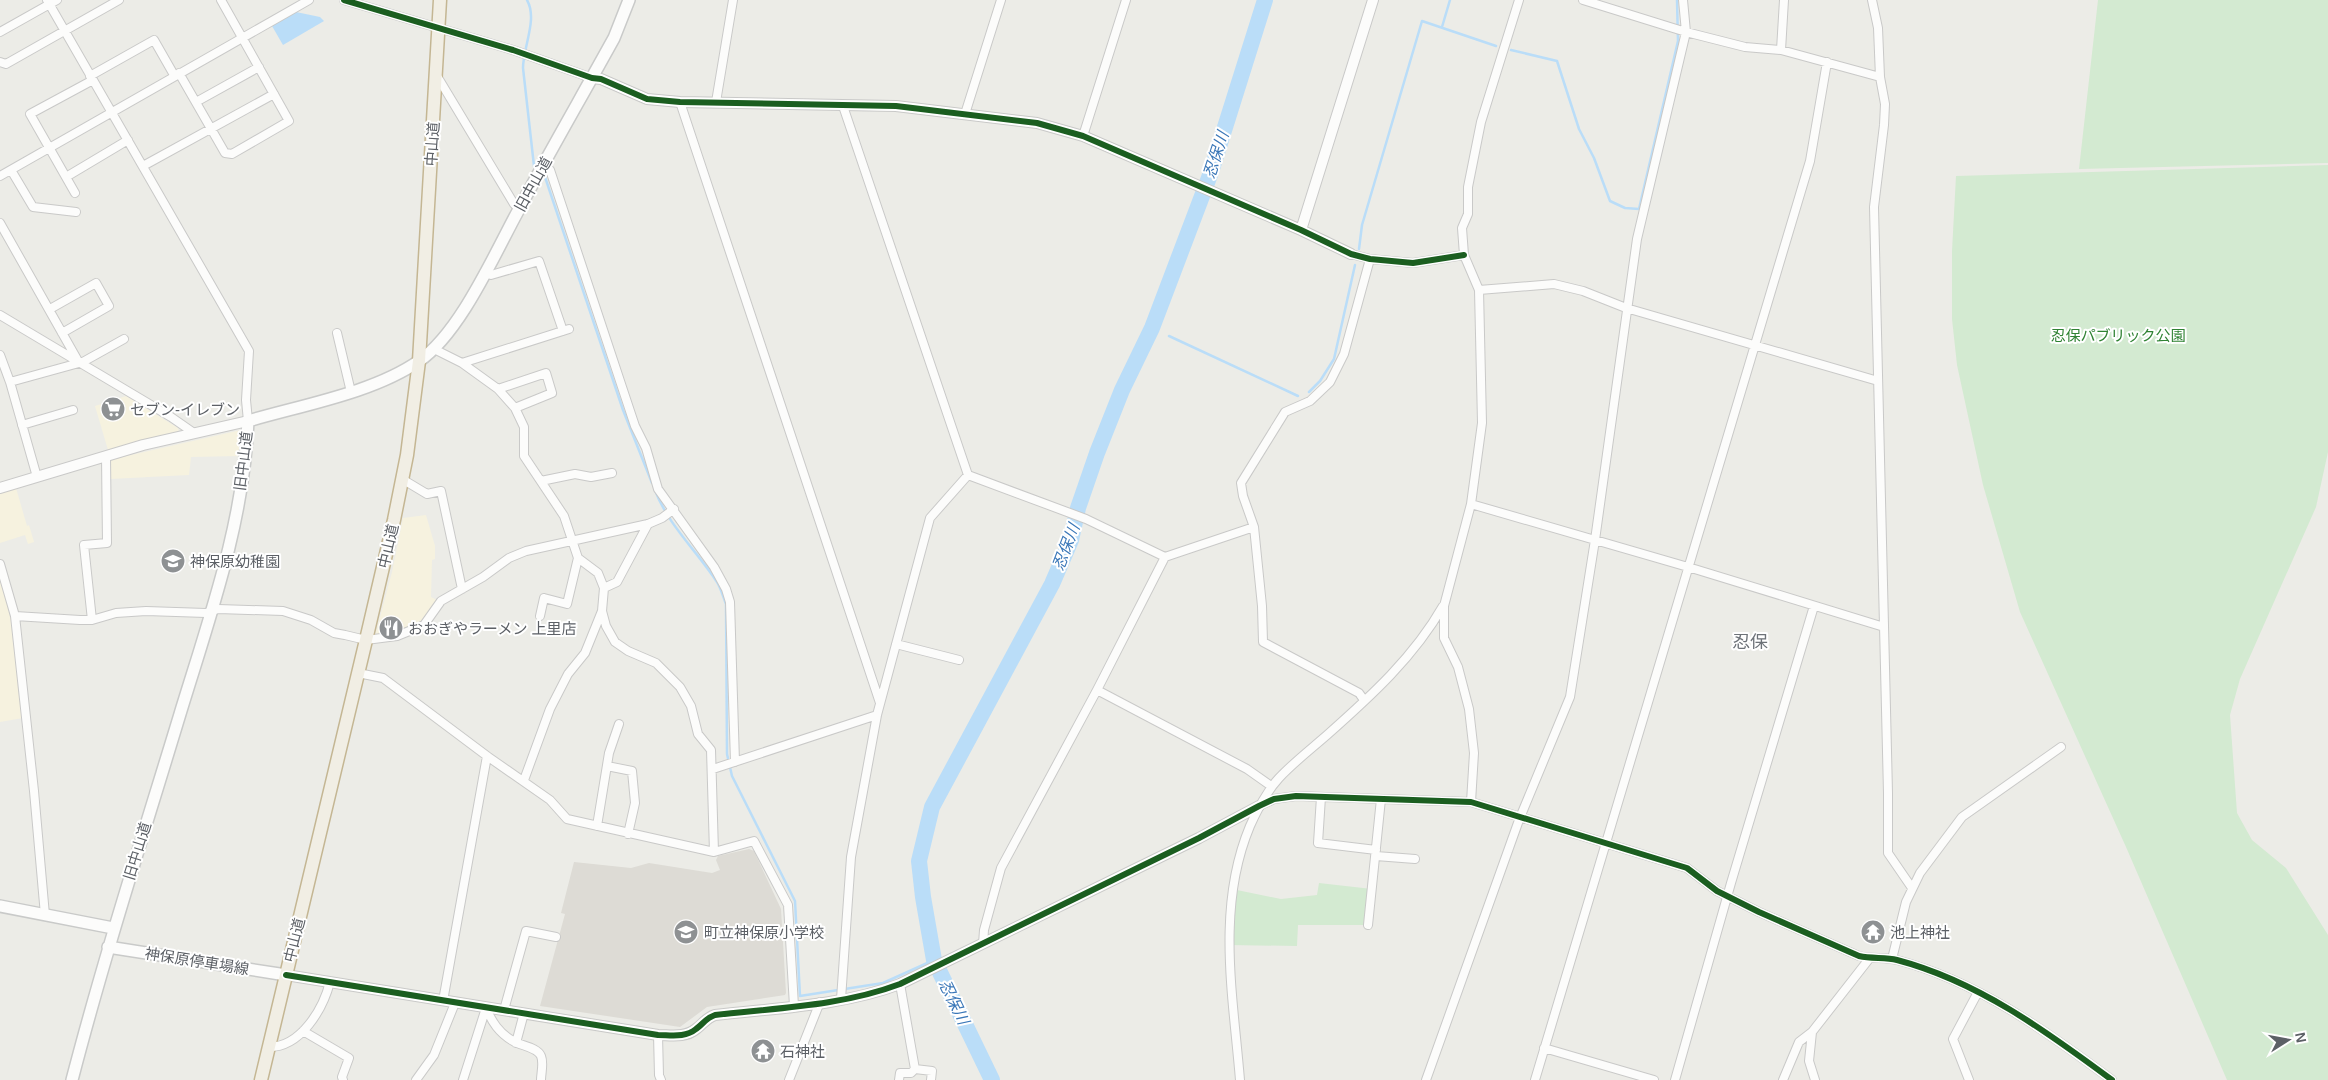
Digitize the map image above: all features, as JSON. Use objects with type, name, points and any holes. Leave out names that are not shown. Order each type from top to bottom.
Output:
[{"type":"highway","name":"中山道","points":[[261,1080],[366,640],[402,479],[419,361],[440,0]]},
{"type":"main road","name":"旧中山道","points":[[72,1080],[113,928],[212,611],[229,544],[244,471],[248,421],[350,392],[392,377],[419,361],[434,349],[450,331],[484,273],[614,38],[629,0]]},
{"type":"main road","points":[[0,906],[113,928]]},
{"type":"main road","name":"神保原停車場線","points":[[108,947],[286,975]]},
{"type":"street","points":[[0,62],[6,64],[119,0]]},
{"type":"street","points":[[75,193],[30,114],[154,40],[196,102],[210,130],[226,153],[232,154],[289,121],[221,0]]},
{"type":"street","points":[[0,176],[308,0]]},
{"type":"street","points":[[344,0],[438,30],[513,50],[592,78],[601,79],[647,100],[896,106],[1037,123],[1083,136],[1301,230],[1351,254],[1370,259],[1413,263],[1464,256]]},
{"type":"street","points":[[716,102],[733,0]]},
{"type":"street","points":[[965,114],[1000,0]]},
{"type":"street","points":[[1083,136],[1126,0]]},
{"type":"street","points":[[1301,230],[1373,0]]},
{"type":"street","points":[[1471,802],[1474,753],[1469,709],[1458,667],[1444,638],[1444,606],[1471,504],[1482,423],[1479,290],[1464,256],[1462,228],[1468,214],[1468,187],[1481,122],[1519,0]]},
{"type":"street","points":[[1583,0],[1686,32],[1745,47],[1781,50],[1880,77]]},
{"type":"street","points":[[1426,1080],[1521,816],[1570,697],[1595,540],[1637,239],[1686,32],[1683,0]]},
{"type":"street","points":[[1781,50],[1784,0]]},
{"type":"street","points":[[1872,0],[1878,28],[1880,77],[1885,102],[1874,207],[1888,853],[1912,888]]},
{"type":"street","points":[[0,32],[51,1],[65,31],[249,351],[246,400],[248,421],[106,456],[0,488]]},
{"type":"street","points":[[1535,1080],[1810,161],[1827,62]]},
{"type":"street","points":[[196,102],[259,67]]},
{"type":"street","points":[[436,75],[514,204],[519,209]]},
{"type":"street","points":[[143,166],[274,94]]},
{"type":"street","points":[[680,102],[880,703]]},
{"type":"street","points":[[843,106],[968,475]]},
{"type":"street","points":[[66,177],[128,140]]},
{"type":"street","points":[[542,169],[548,166],[550,170],[622,390],[635,426],[646,448],[658,489],[714,567],[726,589],[730,602],[735,762]]},
{"type":"street","points":[[11,170],[33,206],[76,212]]},
{"type":"street","points":[[1,228],[80,363]]},
{"type":"street","points":[[1364,700],[1359,694],[1263,642],[1262,606],[1254,527],[1243,496],[1241,483],[1285,412],[1310,401],[1330,382],[1344,354],[1370,259]]},
{"type":"street","points":[[462,363],[566,330],[539,260],[491,276],[484,273]]},
{"type":"street","points":[[50,309],[96,283],[109,306],[62,333]]},
{"type":"street","points":[[1479,290],[1554,284],[1583,291],[1626,308],[1878,381]]},
{"type":"street","points":[[0,315],[194,433]]},
{"type":"street","points":[[337,333],[350,392]]},
{"type":"street","points":[[6,381],[80,363],[124,339]]},
{"type":"street","points":[[434,349],[462,363],[498,389],[515,408],[524,427],[524,456],[564,516],[578,558],[567,604],[544,598],[540,616]]},
{"type":"street","points":[[0,355],[6,381],[22,425],[37,477]]},
{"type":"street","points":[[498,389],[546,373],[552,393],[515,408]]},
{"type":"street","points":[[22,425],[73,410]]},
{"type":"street","points":[[92,620],[84,545],[107,543],[106,456]]},
{"type":"street","points":[[541,481],[575,474],[591,477],[612,473]]},
{"type":"street","points":[[968,475],[1070,513],[1165,558]]},
{"type":"street","points":[[841,999],[851,857],[877,715],[930,518],[968,475]]},
{"type":"street","points":[[402,479],[427,494],[442,491],[462,590]]},
{"type":"street","points":[[1471,504],[1688,567],[1884,627]]},
{"type":"street","points":[[15,616],[92,620],[130,612],[206,613],[218,609],[283,612],[311,620],[334,632],[366,640],[397,636],[424,625],[441,601],[462,590],[509,558],[526,551],[648,524],[662,518],[674,509]]},
{"type":"street","points":[[604,588],[617,582],[648,524]]},
{"type":"street","points":[[983,944],[984,930],[1000,868],[1097,690],[1165,558],[1254,527]]},
{"type":"street","points":[[524,780],[550,709],[568,674],[585,653],[602,611],[604,588],[598,573],[578,558]]},
{"type":"street","points":[[0,564],[15,616],[45,915]]},
{"type":"street","points":[[1240,1080],[1229,945],[1231,896],[1242,845],[1259,806],[1272,786],[1413,652],[1429,631],[1444,606]]},
{"type":"street","points":[[1675,1080],[1814,606]]},
{"type":"street","points":[[602,611],[606,626],[615,642],[628,651],[656,664],[680,686],[691,706],[698,734],[711,750],[714,852]]},
{"type":"street","points":[[896,644],[959,660]]},
{"type":"street","points":[[358,673],[383,678],[487,756],[524,780],[550,800],[567,819],[714,852],[754,841],[788,905],[794,1006]]},
{"type":"street","points":[[1097,690],[1247,769],[1272,786]]},
{"type":"street","points":[[713,769],[877,715]]},
{"type":"street","points":[[597,826],[607,766],[619,724]]},
{"type":"street","points":[[1892,959],[1906,902],[1912,888],[1920,873],[1962,817],[2061,747]]},
{"type":"street","points":[[442,1001],[487,756]]},
{"type":"street","points":[[607,766],[632,771],[635,803],[628,834]]},
{"type":"street","points":[[286,975],[524,1014],[658,1034],[685,1036],[696,1030],[707,1018],[715,1015],[841,999],[880,991],[900,984],[1199,838],[1274,799],[1321,797],[1471,802],[1687,868],[1728,896],[1859,956],[1869,959],[1892,959],[1926,970],[1978,992],[2043,1030],[2112,1080]]},
{"type":"street","points":[[1321,797],[1318,843],[1415,859]]},
{"type":"street","points":[[1368,925],[1381,799]]},
{"type":"street","points":[[504,1010],[526,931],[556,937]]},
{"type":"street","points":[[1783,1080],[1799,1042],[1812,1032],[1869,959]]},
{"type":"street","points":[[269,1047],[280,1047],[290,1042],[303,1031],[326,999],[330,982]]},
{"type":"street","points":[[900,984],[915,1069]]},
{"type":"street","points":[[1969,1080],[1953,1039],[1978,992]]},
{"type":"street","points":[[789,1080],[820,1002]]},
{"type":"street","points":[[420,1079],[437,1048],[455,1003]]},
{"type":"street","points":[[486,1008],[492,1021],[501,1033],[516,1043],[536,1051],[541,1056],[541,1080]]},
{"type":"street","points":[[463,1080],[486,1008]]},
{"type":"street","points":[[516,1043],[524,1014]]},
{"type":"street","points":[[303,1031],[349,1058],[342,1077],[343,1080]]},
{"type":"street","points":[[1812,1032],[1809,1061],[1815,1080]]},
{"type":"street","points":[[658,1034],[659,1078]]},
{"type":"street","points":[[1544,1048],[1654,1080]]},
{"type":"street","points":[[899,1080],[900,1072],[911,1073],[915,1069],[932,1071],[930,1080]]},
{"type":"shaded area","points":[[126,396],[178,428],[179,432],[108,450],[95,406]]},
{"type":"shaded area","points":[[241,430],[239,456],[191,457],[189,475],[110,479],[109,460]]},
{"type":"shaded area","points":[[16,488],[27,526],[29,525],[34,542],[28,544],[25,535],[0,543],[0,493]]},
{"type":"shaded area","points":[[426,515],[435,546],[435,559],[432,560],[431,597],[437,600],[423,622],[396,635],[375,636],[392,572],[403,518]]},
{"type":"shaded area","points":[[0,576],[12,618],[23,718],[0,722]]},
{"type":"shaded area","points":[[749,849],[754,851],[781,909],[785,995],[707,1007],[680,1027],[540,1006],[565,914],[561,913],[574,862],[631,868],[649,863],[712,873],[720,870],[716,860],[718,856]]},
{"type":"green space","points":[[2098,0],[2328,0],[2328,163],[2079,169]]},
{"type":"green space","name":"忍保パブリック公園","points":[[2328,165],[2328,452],[2316,507],[2240,679],[2230,715],[2237,813],[2252,840],[2286,868],[2328,935],[2328,1080],[2227,1080],[2126,847],[2020,612],[1983,485],[1957,365],[1952,319],[1952,251],[1956,176]]},
{"type":"green space","points":[[1319,883],[1372,889],[1368,925],[1298,925],[1297,946],[1229,945],[1232,889],[1281,899],[1317,895]]},
{"type":"water","points":[[296,12],[320,17],[324,21],[283,45],[272,26]]},
{"type":"waterway","points":[[527,0],[530,8],[531,24],[523,68],[534,166],[537,169]]},
{"type":"waterway","name":"忍保川","points":[[992,1080],[934,960],[919,861],[932,807],[1052,584],[1071,540],[1078,508],[1097,453],[1122,390],[1152,328],[1210,175],[1265,0]]},
{"type":"waterway","points":[[1442,27],[1450,0]]},
{"type":"waterway","points":[[1511,50],[1557,61],[1579,129],[1594,158],[1610,201],[1625,208],[1639,209],[1678,41],[1677,0]]},
{"type":"waterway","points":[[1359,249],[1362,225],[1422,21],[1496,46]]},
{"type":"waterway","points":[[541,173],[545,177],[623,410],[652,483]]},
{"type":"waterway","points":[[1309,392],[1320,381],[1334,359],[1355,265]]},
{"type":"waterway","points":[[1169,336],[1298,396]]},
{"type":"waterway","points":[[655,490],[667,515],[717,582],[726,604],[727,754],[732,776],[795,901],[800,996],[883,983],[934,960]]},
{"type":"cycle path","points":[[344,0],[513,50],[592,78],[601,79],[647,99],[680,102],[896,106],[1037,123],[1083,136],[1301,230],[1351,254],[1370,259],[1413,263],[1464,255]]},
{"type":"cycle path","points":[[286,975],[658,1035],[683,1035],[692,1032],[707,1019],[715,1015],[832,1002],[900,984],[1199,838],[1274,799],[1296,796],[1471,802],[1687,868],[1717,891],[1759,912],[1859,956],[1897,960],[1955,981],[2010,1009],[2112,1080]]},
{"type":"place","name":"セブン-イレブン","points":[[113,409]]},
{"type":"place","name":"神保原幼稚園","points":[[173,561]]},
{"type":"place","name":"おおぎやラーメン 上里店","points":[[391,628]]},
{"type":"place","name":"町立神保原小学校","points":[[686,932]]},
{"type":"place","name":"池上神社","points":[[1873,932]]},
{"type":"place","name":"石神社","points":[[763,1051]]},
{"type":"district","name":"忍保","points":[[1750,642]]}]
